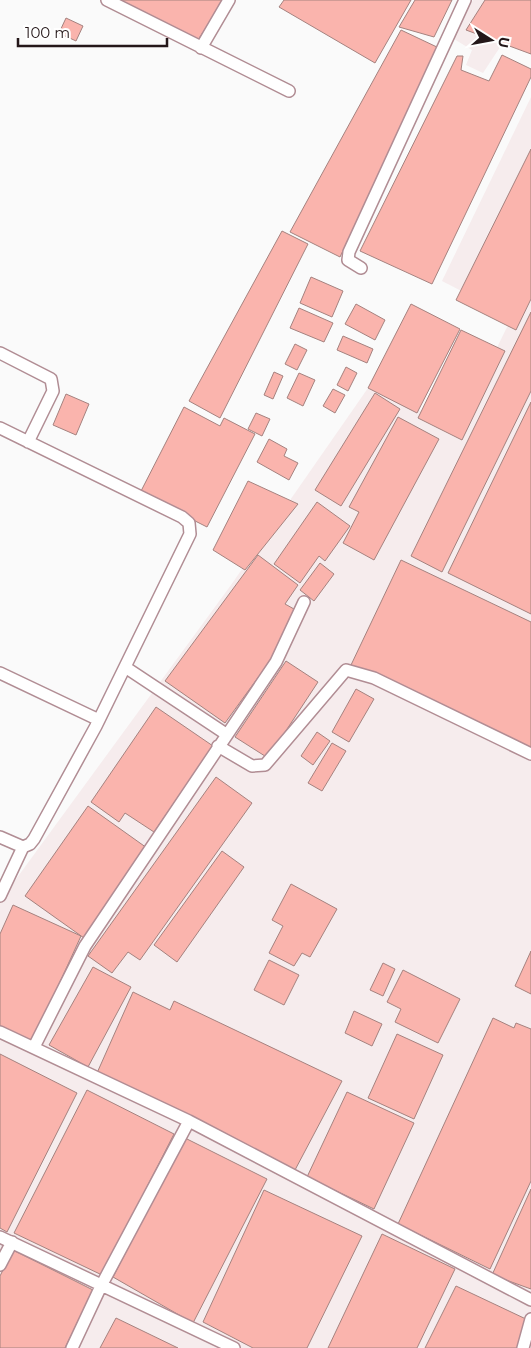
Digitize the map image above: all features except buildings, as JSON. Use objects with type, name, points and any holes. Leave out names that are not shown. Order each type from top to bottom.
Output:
[{"type":"lane","points":[[107,0],[288,90]]},
{"type":"lane","points":[[201,48],[230,0]]},
{"type":"lane","points":[[361,268],[348,260],[349,252],[465,0]]},
{"type":"lane","points":[[0,353],[51,379],[54,383],[28,442]]},
{"type":"lane","points":[[0,428],[182,517],[188,523],[190,534],[99,720],[34,839],[30,844],[23,847],[0,896]]},
{"type":"lane","points":[[34,1047],[85,946],[276,662],[304,602]]},
{"type":"lane","points":[[125,667],[226,734]]},
{"type":"lane","points":[[218,746],[252,766],[266,766],[346,670],[374,678],[531,754]]},
{"type":"lane","points":[[0,673],[99,720]]},
{"type":"lane","points":[[0,837],[23,847]]},
{"type":"lane","points":[[0,1032],[189,1121],[531,1300]]},
{"type":"lane","points":[[72,1348],[101,1286],[189,1121]]},
{"type":"lane","points":[[0,1237],[234,1348]]},
{"type":"lane","points":[[0,1265],[12,1242]]},
{"type":"lane","points":[[523,1348],[531,1319]]},
{"type":"shaded area","points":[[473,0],[531,0],[483,73],[466,65],[472,50],[454,39]]},
{"type":"shaded area","points":[[531,97],[531,1348],[0,1348],[0,901],[231,585],[368,388],[458,427],[512,317],[442,281]]}]
